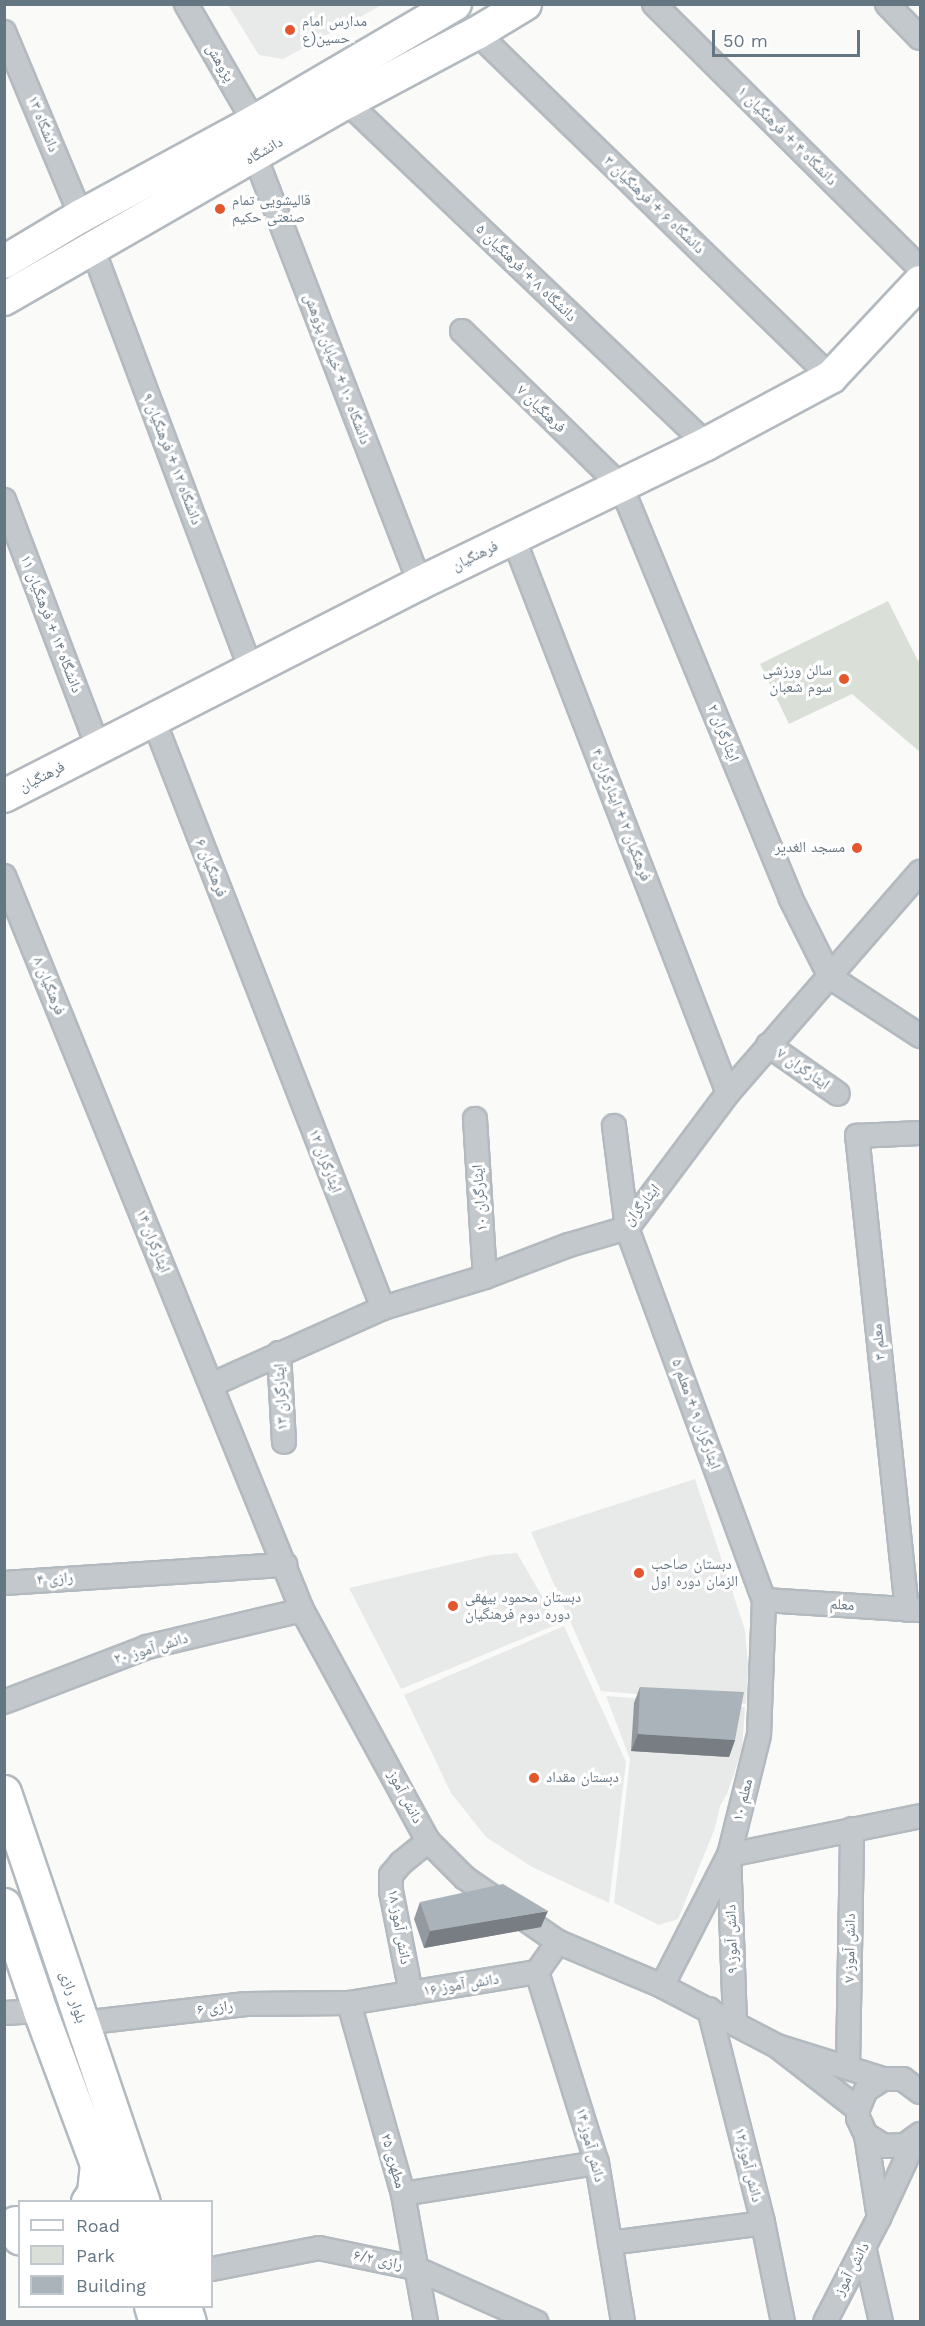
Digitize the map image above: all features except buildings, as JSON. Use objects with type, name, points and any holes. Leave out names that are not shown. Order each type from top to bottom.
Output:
[{"type":"main road","name":"دانشگاه","points":[[4,262],[81,216],[254,122],[455,4]]},
{"type":"main road","name":"دانشگاه","points":[[4,299],[347,102],[477,33],[525,4]]},
{"type":"main road","points":[[415,29],[432,57]]},
{"type":"main road","name":"فرهنگیان","points":[[4,796],[420,583],[706,444],[831,377],[921,282]]},
{"type":"main road","name":"بلوار رازی","points":[[4,1792],[17,1872],[82,2023],[142,2200]]},
{"type":"main road","points":[[4,1905],[40,2011],[110,2200]]},
{"type":"main road","points":[[89,2200],[94,2193],[97,2165]]},
{"type":"main road","points":[[4,2254],[16,2232]]},
{"type":"main road","points":[[183,2308],[189,2322]]},
{"type":"street","name":"پژوهش","points":[[186,4],[254,122]]},
{"type":"street","name":"دانشگاه ۴ + فرهنگیان ۱","points":[[654,4],[921,268]]},
{"type":"street","points":[[887,4],[921,38]]},
{"type":"street","name":"دانشگاه ۱۳","points":[[4,32],[81,216]]},
{"type":"street","name":"دانشگاه ۶ + فرهنگیان ۳","points":[[477,33],[831,377]]},
{"type":"street","name":"دانشگاه ۸ + فرهنگیان ۵","points":[[347,102],[706,444]]},
{"type":"street","name":"دانشگاه ۱۰ + خیابان پژوهش","points":[[255,156],[420,583]]},
{"type":"street","name":"دانشگاه ۱۲ + فرهنگیان ۹","points":[[92,247],[251,670]]},
{"type":"street","name":"فرهنگیان ۷","points":[[462,331],[621,486]]},
{"type":"street","name":"ایثارگران ۲","points":[[621,486],[790,897],[830,977]]},
{"type":"street","name":"دانشگاه ۱۴ + فرهنگیان ۱۱","points":[[4,500],[98,748]]},
{"type":"street","name":"فرهنگیان ۲ + ایثارگران ۴","points":[[513,537],[728,1093]]},
{"type":"street","name":"فرهنگیان ۶","points":[[154,721],[268,1015]]},
{"type":"street","name":"ایثارگران","points":[[211,1385],[382,1308],[485,1277],[569,1245],[627,1228],[728,1093],[921,872]]},
{"type":"street","name":"فرهنگیان ۸","points":[[4,876],[94,1097]]},
{"type":"street","points":[[830,977],[921,1036]]},
{"type":"street","name":"ایثارگران ۱۲","points":[[268,1015],[382,1308]]},
{"type":"street","name":"ایثارگران ۷","points":[[768,1045],[838,1094]]},
{"type":"street","name":"ایثارگران ۱۴","points":[[94,1097],[211,1385]]},
{"type":"street","name":"ایثارگران ۱۰","points":[[475,1119],[485,1277]]},
{"type":"street","name":"ایثارگران ۹ + معلم ۵","points":[[614,1126],[627,1228],[764,1600]]},
{"type":"street","name":"معلم ۳","points":[[914,1610],[858,1136],[921,1133]]},
{"type":"street","name":"ایثارگران ۱۳","points":[[279,1353],[284,1442]]},
{"type":"street","name":"دانش آموز","points":[[211,1385],[302,1610],[428,1841],[465,1878],[558,1942],[662,1986],[777,2046]]},
{"type":"street","name":"رازی ۴","points":[[4,1583],[285,1565]]},
{"type":"street","name":"معلم","points":[[764,1600],[914,1610]]},
{"type":"street","name":"معلم ۱۰","points":[[662,1986],[729,1855],[759,1735],[764,1600]]},
{"type":"street","name":"دانش آموز ۲۰","points":[[4,1702],[147,1647],[302,1610]]},
{"type":"street","points":[[729,1855],[921,1816]]},
{"type":"street","name":"دانش آموز ۷","points":[[848,2067],[852,1829]]},
{"type":"street","name":"دانش آموز ۱۸","points":[[411,1993],[391,1891],[391,1875],[401,1863],[428,1841]]},
{"type":"street","name":"دانش آموز ۹","points":[[729,1855],[735,2024]]},
{"type":"street","points":[[537,1972],[558,1942]]},
{"type":"street","name":"دانش آموز ۱۶","points":[[349,2003],[537,1972]]},
{"type":"street","name":"دانش آموز ۱۴","points":[[537,1972],[597,2163],[623,2322]]},
{"type":"street","name":"رازی ۶","points":[[82,2023],[246,2004],[349,2003]]},
{"type":"street","name":"مطهری ۲۵","points":[[349,2003],[403,2194],[426,2322]]},
{"type":"street","name":"دانش آموز ۱۲","points":[[709,2009],[763,2223],[783,2322]]},
{"type":"street","points":[[4,2013],[40,2011]]},
{"type":"street","points":[[777,2046],[883,2079],[903,2079],[920,2091]]},
{"type":"street","points":[[777,2046],[858,2109]]},
{"type":"street","points":[[879,2217],[866,2135],[858,2118],[858,2109],[866,2090],[883,2079]]},
{"type":"street","points":[[866,2135],[884,2146],[895,2147],[918,2137]]},
{"type":"street","name":"دانش آموز","points":[[825,2322],[918,2137]]},
{"type":"street","points":[[403,2194],[597,2163]]},
{"type":"street","points":[[610,2242],[763,2223]]},
{"type":"street","points":[[864,2247],[881,2322]]},
{"type":"street","name":"رازی ۶/۲","points":[[213,2269],[319,2248],[416,2268],[536,2322]]},
{"type":"shaded area","name":"مدارس امام حسین(ع","points":[[228,5],[382,5],[283,59],[259,55]]},
{"type":"shaded area","name":"دبستان صاحب الزمان دوره اول","points":[[695,1479],[745,1630],[748,1665],[746,1704],[601,1691],[531,1532]]},
{"type":"shaded area","name":"دبستان محمود بیهقی دوره دوم فرهنگیان","points":[[517,1553],[558,1624],[401,1689],[349,1588],[491,1555]]},
{"type":"shaded area","name":"دبستان مقداد","points":[[564,1626],[626,1762],[609,1903],[532,1867],[486,1837],[451,1793],[404,1695]]},
{"type":"shaded area","points":[[606,1696],[745,1707],[742,1750],[727,1794],[720,1806],[715,1828],[678,1919],[659,1925],[614,1903],[630,1759]]},
{"type":"green space","name":"سالن ورزشی سوم شعبان","points":[[888,601],[918,661],[920,659],[920,752],[852,694],[789,724],[760,664]]},
{"type":"place","name":"مدارس امام حسین(ع","points":[[290,30]]},
{"type":"place","name":"قالیشویی تمام صنعتی حکیم","points":[[220,209]]},
{"type":"place","name":"سالن ورزشی سوم شعبان","points":[[844,679]]},
{"type":"place","name":"مسجد الغدیر","points":[[857,848]]},
{"type":"place","name":"دبستان صاحب الزمان دوره اول","points":[[639,1573]]},
{"type":"place","name":"دبستان محمود بیهقی دوره دوم فرهنگیان","points":[[453,1606]]},
{"type":"place","name":"دبستان مقداد","points":[[534,1778]]}]
